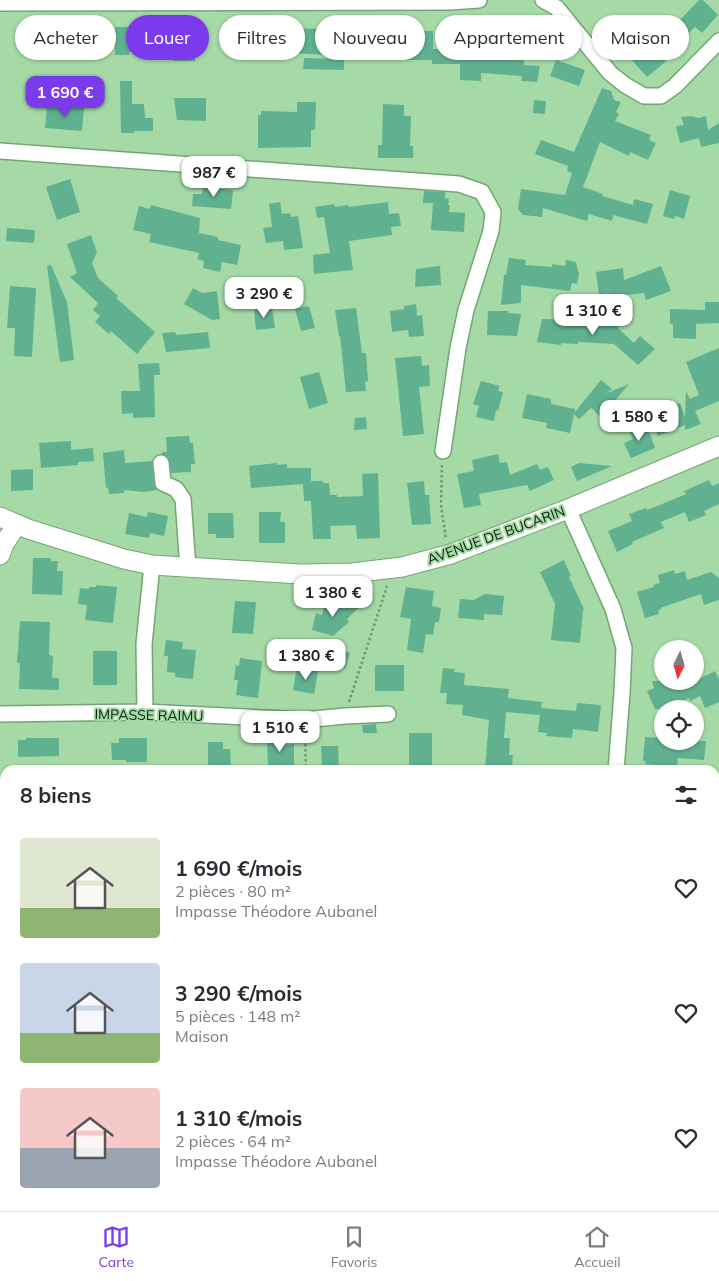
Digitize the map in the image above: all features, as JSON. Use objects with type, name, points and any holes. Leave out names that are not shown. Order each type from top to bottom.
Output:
[{"type":"street","points":[[0,3],[431,2],[479,0]]},
{"type":"street","points":[[543,0],[557,8],[610,73],[625,85],[644,96],[661,96],[675,86],[719,41]]},
{"type":"street","points":[[0,151],[459,184],[482,192],[493,212],[491,231],[466,310],[458,348],[443,451]]},
{"type":"street","name":"AVENUE DE BUCARIN","points":[[0,555],[8,525],[124,559],[152,565],[301,574],[352,573],[393,568],[448,555],[568,509],[719,446]]},
{"type":"street","points":[[161,463],[163,483],[176,489],[183,499],[188,568]]},
{"type":"street","points":[[568,509],[613,609],[624,648],[616,765]]},
{"type":"street","points":[[145,712],[144,644],[152,565]]},
{"type":"street","name":"IMPASSE RAIMU","points":[[0,714],[145,712],[304,720],[388,714]]},
{"type":"path","points":[[443,451],[441,505],[448,555]]},
{"type":"path","points":[[345,716],[393,568]]},
{"type":"path","points":[[304,720],[306,765]]},
{"type":"building","points":[[699,0],[703,0],[718,15],[702,33],[695,27],[689,33],[689,15],[685,15]]},
{"type":"building","points":[[116,27],[126,27],[126,55],[116,55]]},
{"type":"building","points":[[305,28],[315,29],[315,54],[305,54]]},
{"type":"building","points":[[425,31],[433,31],[435,60],[524,60],[524,65],[540,66],[537,82],[521,81],[522,76],[481,73],[481,81],[460,80],[460,64],[432,64],[432,60],[425,60]]},
{"type":"building","points":[[305,58],[344,60],[344,70],[303,69]]},
{"type":"building","points":[[173,60],[195,60],[195,61]]},
{"type":"building","points":[[556,60],[585,70],[579,86],[550,76]]},
{"type":"building","points":[[632,60],[667,60],[647,77]]},
{"type":"building","points":[[120,81],[132,81],[132,104],[144,104],[145,118],[153,118],[153,131],[121,133]]},
{"type":"building","points":[[602,88],[611,91],[614,100],[621,102],[616,112],[619,114],[615,121],[651,135],[649,140],[656,143],[648,160],[630,152],[629,156],[600,142],[583,187],[603,194],[602,196],[633,205],[634,199],[653,204],[647,224],[613,215],[612,221],[589,214],[587,221],[543,208],[542,217],[523,215],[518,209],[521,189],[565,195],[572,173],[567,171],[568,166],[535,154],[541,140],[574,152]]},
{"type":"building","points":[[174,98],[206,98],[206,121],[177,120]]},
{"type":"building","points":[[534,100],[546,101],[545,114],[533,113]]},
{"type":"building","points":[[297,102],[316,102],[315,130],[311,130],[311,147],[258,148],[258,115],[261,115],[261,111],[297,112]]},
{"type":"building","points":[[383,104],[404,105],[404,116],[411,116],[410,146],[413,146],[413,158],[378,158],[378,145],[382,145]]},
{"type":"building","points":[[47,106],[84,107],[82,131],[45,128]]},
{"type":"building","points":[[691,116],[699,118],[706,116],[708,130],[719,123],[719,143],[701,147],[699,138],[680,143],[676,126],[684,125],[681,117]]},
{"type":"building","points":[[70,179],[80,212],[57,220],[46,187]]},
{"type":"building","points":[[203,187],[233,190],[231,209],[192,206],[193,194],[202,194]]},
{"type":"building","points":[[670,190],[690,196],[684,219],[675,216],[674,219],[663,216]]},
{"type":"building","points":[[424,191],[445,192],[445,198],[449,199],[449,212],[465,213],[464,232],[431,230],[433,203],[423,203]]},
{"type":"building","points":[[280,202],[282,214],[290,213],[291,217],[298,216],[303,248],[284,250],[283,241],[266,243],[263,228],[272,227],[269,204]]},
{"type":"building","points":[[388,202],[389,214],[399,213],[401,226],[391,227],[392,235],[349,241],[353,270],[314,274],[313,255],[330,253],[324,217],[317,218],[315,207],[334,204],[335,207],[348,205],[349,207]]},
{"type":"building","points":[[151,205],[200,218],[199,233],[218,237],[218,240],[241,245],[237,265],[222,262],[220,272],[203,268],[204,261],[197,259],[199,253],[149,242],[151,234],[133,230],[139,206],[150,209]]},
{"type":"building","points":[[7,228],[35,230],[34,243],[6,241]]},
{"type":"building","points":[[91,235],[97,252],[92,263],[98,278],[118,296],[116,298],[155,332],[137,354],[111,331],[109,334],[95,322],[100,316],[93,310],[98,303],[70,277],[77,273],[67,244]]},
{"type":"building","points":[[509,258],[526,260],[525,265],[552,267],[552,264],[565,266],[566,260],[576,262],[579,274],[577,284],[572,283],[570,291],[521,285],[521,303],[501,305],[504,275],[506,275]]},
{"type":"building","points":[[51,265],[67,302],[74,360],[60,362],[47,266]]},
{"type":"building","points":[[440,266],[441,285],[415,287],[416,269]]},
{"type":"building","points":[[661,266],[671,291],[646,300],[644,293],[610,297],[609,293],[599,295],[596,272],[623,268],[624,280]]},
{"type":"building","points":[[10,286],[36,288],[32,357],[14,356],[15,328],[7,328]]},
{"type":"building","points":[[193,288],[202,293],[217,291],[220,319],[212,320],[184,304]]},
{"type":"building","points":[[705,302],[719,302],[719,323],[696,324],[696,339],[673,338],[673,324],[670,324],[670,309],[705,310]]},
{"type":"building","points":[[416,304],[417,316],[422,315],[424,336],[409,337],[408,330],[392,332],[390,311],[404,309],[404,306]]},
{"type":"building","points":[[309,306],[315,328],[301,331],[295,309]]},
{"type":"building","points":[[272,307],[275,328],[256,330],[254,310]]},
{"type":"building","points":[[356,308],[362,353],[366,353],[368,381],[365,382],[366,391],[346,392],[335,310]]},
{"type":"building","points":[[488,311],[508,311],[508,313],[521,314],[517,336],[487,335]]},
{"type":"building","points":[[542,319],[618,321],[618,328],[634,343],[640,336],[655,349],[638,365],[614,344],[578,342],[578,344],[561,343],[561,345],[537,342]]},
{"type":"building","points":[[175,332],[176,335],[208,332],[210,348],[166,352],[162,333]]},
{"type":"building","points":[[719,348],[719,401],[695,411],[701,424],[685,430],[685,425],[658,436],[647,409],[671,399],[674,405],[680,403],[685,417],[686,391],[690,399],[699,395],[686,362]]},
{"type":"building","points":[[421,356],[422,366],[429,365],[430,386],[419,387],[424,434],[403,436],[395,358]]},
{"type":"building","points":[[159,363],[160,375],[154,375],[155,417],[133,418],[133,413],[122,414],[121,391],[140,391],[138,364]]},
{"type":"building","points":[[319,372],[328,403],[309,409],[300,377]]},
{"type":"building","points":[[601,380],[612,389],[607,393],[629,384],[615,403],[606,411],[615,424],[612,427],[591,408],[579,419],[574,414],[570,433],[546,428],[547,423],[522,418],[527,394],[551,399],[551,404],[575,409],[575,412]]},
{"type":"building","points":[[481,381],[500,386],[498,391],[503,392],[494,421],[476,417],[479,406],[473,404]]},
{"type":"building","points":[[366,417],[367,429],[354,430],[355,418]]},
{"type":"building","points":[[639,425],[650,434],[655,448],[631,458],[624,443],[633,439],[628,429]]},
{"type":"building","points":[[189,436],[190,443],[193,443],[195,464],[191,464],[191,472],[171,473],[169,458],[162,454],[162,452],[167,452],[166,437]]},
{"type":"building","points":[[71,441],[71,450],[93,448],[94,461],[78,462],[78,465],[41,468],[39,443]]},
{"type":"building","points":[[124,450],[125,463],[152,461],[154,484],[157,490],[144,492],[124,490],[124,493],[109,494],[108,487],[106,488],[103,453]]},
{"type":"building","points":[[498,454],[500,463],[507,462],[510,475],[537,464],[540,470],[548,467],[554,480],[530,491],[527,485],[479,494],[481,505],[464,508],[457,474],[474,471],[472,460]]},
{"type":"building","points":[[277,463],[277,465],[287,464],[287,468],[311,468],[311,481],[329,483],[330,495],[337,495],[337,497],[363,496],[362,474],[378,473],[380,538],[357,539],[356,525],[330,526],[331,539],[313,539],[311,501],[304,501],[303,484],[251,488],[249,466]]},
{"type":"building","points":[[579,463],[612,466],[577,481],[571,467]]},
{"type":"building","points":[[33,469],[33,490],[11,491],[11,470]]},
{"type":"building","points":[[709,480],[712,486],[719,483],[719,504],[704,511],[706,515],[689,522],[685,512],[661,522],[664,528],[632,542],[633,544],[617,552],[608,531],[632,521],[629,514],[646,508],[647,510],[686,494],[684,491]]},
{"type":"building","points":[[424,481],[425,495],[429,495],[431,524],[412,525],[407,483]]},
{"type":"building","points":[[148,512],[168,516],[164,536],[150,533],[149,538],[125,534],[129,513],[147,517]]},
{"type":"building","points":[[259,512],[281,512],[280,522],[285,522],[285,543],[259,543]]},
{"type":"building","points":[[208,513],[233,513],[234,538],[216,538],[216,534],[208,534]]},
{"type":"building","points":[[33,558],[51,558],[51,561],[58,561],[57,571],[63,571],[62,595],[32,594]]},
{"type":"building","points":[[564,560],[571,576],[569,577],[584,609],[580,643],[551,640],[555,604],[540,572]]},
{"type":"building","points":[[674,570],[675,574],[685,571],[687,580],[711,572],[719,578],[719,600],[704,605],[701,594],[660,608],[661,610],[658,610],[659,614],[645,618],[637,592],[654,587],[653,585],[660,583],[658,575]]},
{"type":"building","points":[[96,585],[117,587],[113,623],[85,620],[87,605],[78,604],[80,588],[89,589],[89,587],[96,587]]},
{"type":"building","points":[[406,587],[434,591],[432,606],[441,608],[439,622],[435,622],[433,635],[426,634],[423,653],[407,650],[411,619],[400,617]]},
{"type":"building","points":[[485,594],[504,596],[502,615],[484,614],[484,620],[458,618],[460,599],[474,600]]},
{"type":"building","points":[[235,601],[256,602],[253,634],[232,633]]},
{"type":"building","points":[[325,602],[360,606],[347,619],[349,622],[333,636],[312,630],[316,613],[322,615]]},
{"type":"building","points":[[20,621],[50,622],[49,655],[53,656],[52,678],[59,678],[59,690],[19,689],[20,663],[17,663]]},
{"type":"building","points":[[166,640],[183,642],[182,649],[196,650],[193,679],[175,677],[175,673],[167,672],[168,656],[164,656]]},
{"type":"building","points":[[323,645],[350,653],[345,668],[319,660]]},
{"type":"building","points":[[93,651],[117,651],[117,685],[93,685]]},
{"type":"building","points":[[240,658],[262,661],[258,698],[236,695],[238,680],[234,680],[236,665],[239,666]]},
{"type":"building","points":[[375,665],[404,665],[404,691],[375,691]]},
{"type":"building","points":[[297,667],[318,671],[314,694],[293,690]]},
{"type":"building","points":[[443,668],[455,669],[454,672],[465,673],[464,685],[509,689],[508,698],[542,702],[541,708],[576,711],[577,703],[601,705],[598,732],[573,729],[572,738],[546,736],[547,733],[538,732],[540,715],[506,712],[504,738],[510,738],[509,755],[513,755],[512,765],[485,765],[489,720],[462,715],[463,705],[446,704],[447,693],[440,693]]},
{"type":"building","points":[[715,671],[719,679],[719,702],[705,708],[704,700],[702,700],[700,696],[692,700],[689,698],[685,700],[654,700],[654,707],[647,691],[654,688],[654,690],[704,690],[704,676]]},
{"type":"building","points":[[376,724],[377,733],[363,733],[362,725]]},
{"type":"building","points":[[409,733],[432,733],[432,765],[409,765]]},
{"type":"building","points":[[645,737],[654,738],[654,750],[704,750],[704,741],[706,741],[704,760],[678,758],[677,765],[645,764],[646,761],[643,761]]},
{"type":"building","points":[[26,738],[59,738],[59,756],[18,757],[18,740],[26,740]]},
{"type":"building","points":[[119,738],[147,738],[147,762],[112,760],[111,743],[119,743]]},
{"type":"building","points":[[286,739],[286,745],[294,744],[294,765],[268,765],[267,740]]},
{"type":"building","points":[[208,742],[223,742],[223,749],[230,749],[231,765],[208,765]]},
{"type":"building","points":[[321,746],[338,746],[339,765],[322,765]]}]
